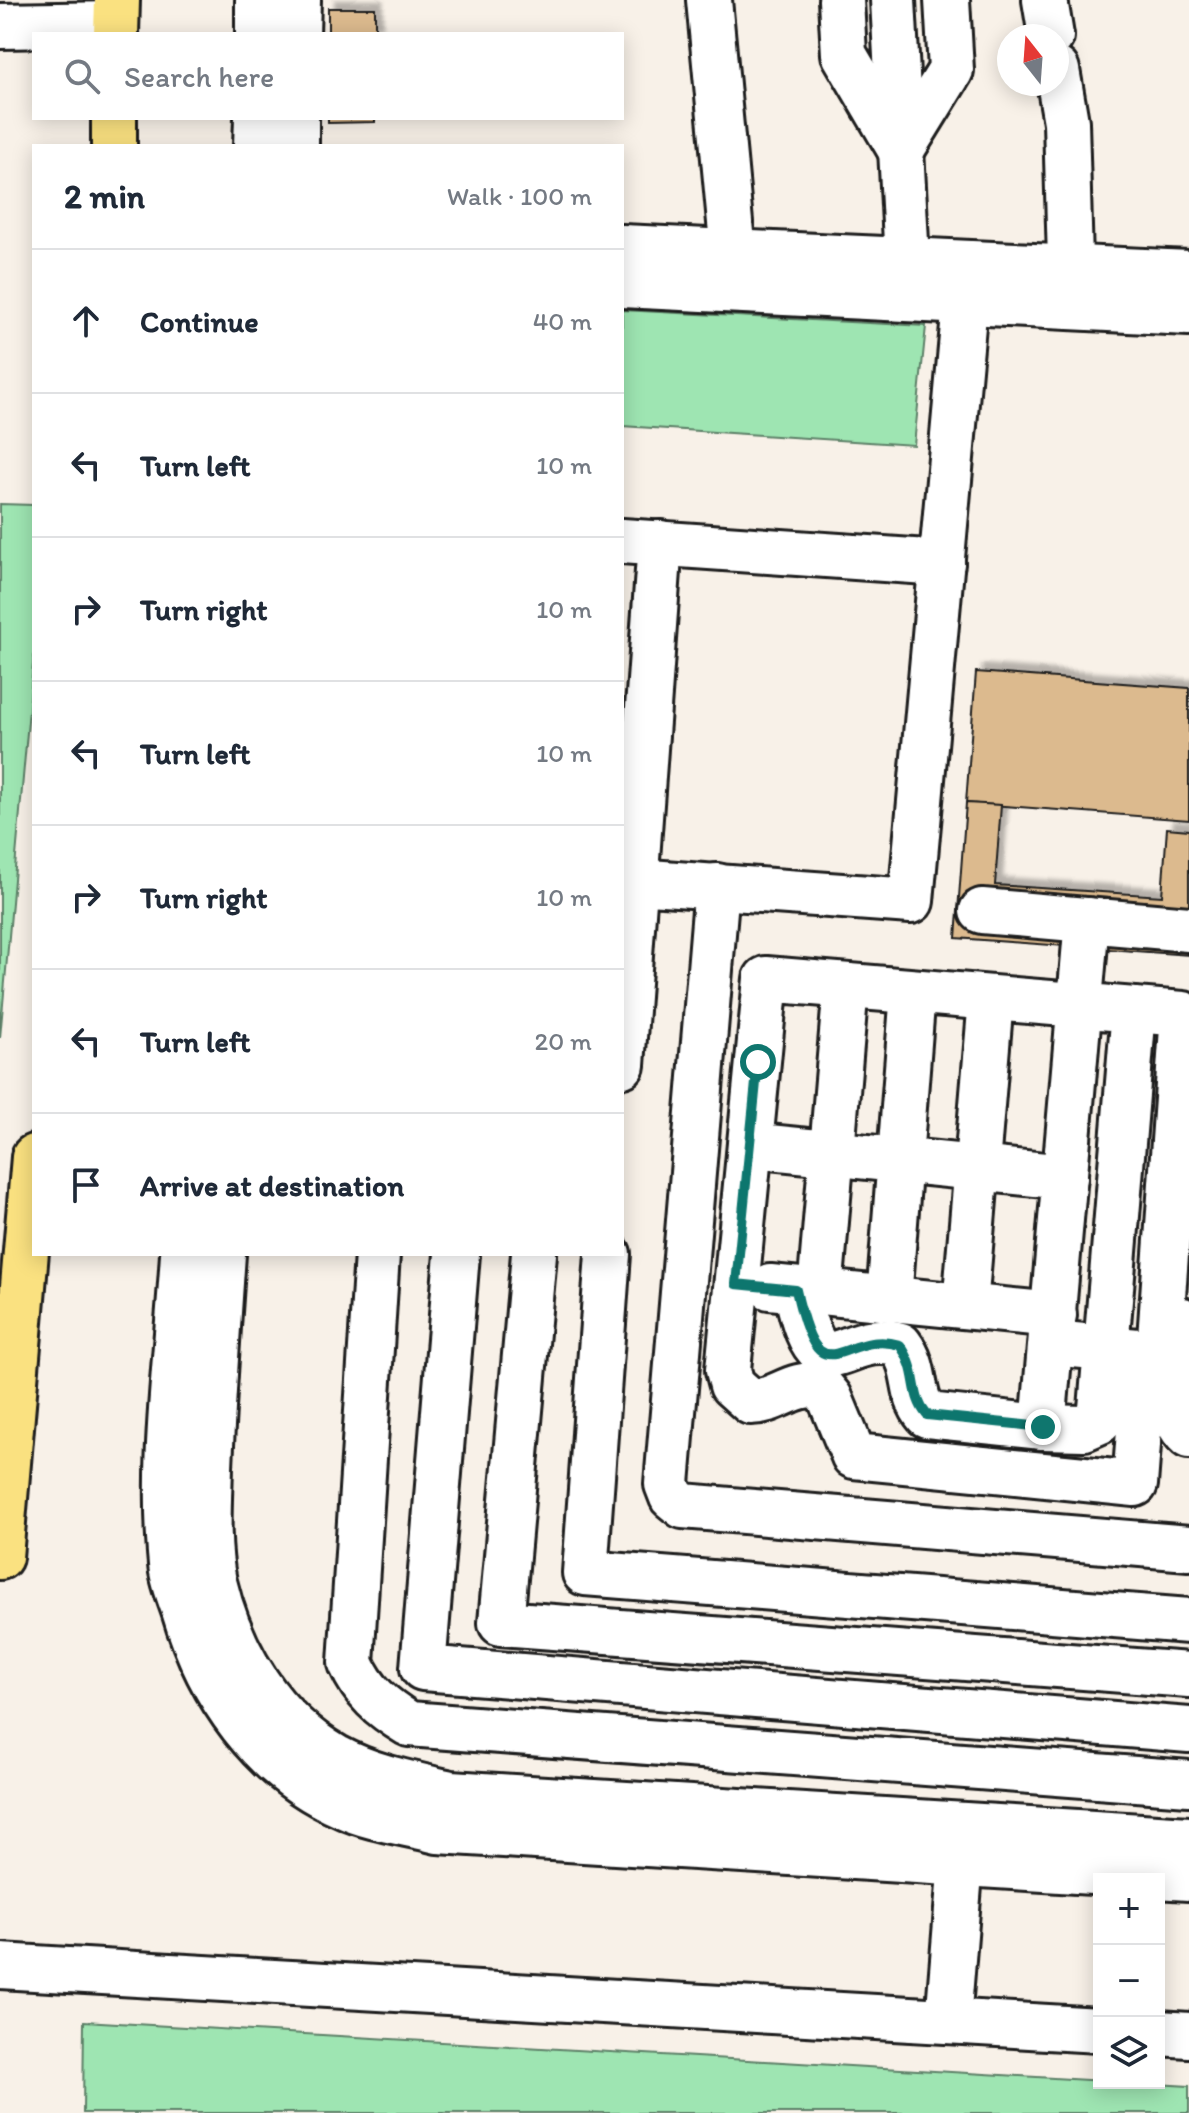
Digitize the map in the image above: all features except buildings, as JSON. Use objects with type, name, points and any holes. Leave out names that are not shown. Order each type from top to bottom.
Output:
[{"type":"main road","points":[[114,120],[114,144]]},
{"type":"main road","points":[[0,1557],[32,1181]]},
{"type":"street","points":[[258,0],[258,32]]},
{"type":"street","points":[[297,32],[298,0]]},
{"type":"street","points":[[709,0],[730,273]]},
{"type":"street","points":[[841,0],[844,54],[901,151]]},
{"type":"street","points":[[893,0],[906,280]]},
{"type":"street","points":[[901,151],[951,70],[947,0]]},
{"type":"street","points":[[1045,0],[1049,24]]},
{"type":"street","points":[[0,26],[117,19]]},
{"type":"street","points":[[1062,96],[1066,122],[1071,288]]},
{"type":"street","points":[[256,144],[257,120]]},
{"type":"street","points":[[296,120],[296,144]]},
{"type":"street","points":[[624,247],[730,273]]},
{"type":"street","points":[[624,285],[730,273],[1071,288],[1189,313]]},
{"type":"street","points":[[906,280],[965,303],[1189,273]]},
{"type":"street","points":[[629,880],[911,901],[965,303]]},
{"type":"street","points":[[624,1012],[641,542],[942,563]]},
{"type":"street","points":[[717,886],[667,1484],[672,1497],[683,1506],[1189,1548]]},
{"type":"street","points":[[982,911],[1189,929]]},
{"type":"street","points":[[846,986],[832,1154],[808,1291],[806,1331],[817,1349],[831,1355],[878,1342],[900,1345],[911,1359],[918,1405],[927,1415],[1043,1427],[1096,1343],[1120,1009],[1087,920]]},
{"type":"street","points":[[736,1284],[965,1306],[1096,1343],[1159,1353],[1183,1014],[766,979],[736,1284],[728,1370],[732,1385],[751,1402],[766,1402],[796,1385],[820,1386],[830,1398],[854,1456],[1135,1484],[1096,1343],[1065,1177],[1120,1009]]},
{"type":"street","points":[[889,1299],[913,992]]},
{"type":"street","points":[[965,1306],[991,999]]},
{"type":"street","points":[[750,1145],[1065,1177]]},
{"type":"street","points":[[1189,1246],[1185,1323],[1173,1409],[1177,1425],[1189,1436]]},
{"type":"street","points":[[183,1256],[168,1497],[171,1567],[190,1632],[213,1687],[244,1730],[291,1775],[344,1807],[438,1831],[963,1844],[1189,1839]]},
{"type":"street","points":[[223,1256],[210,1492],[213,1580],[232,1639],[259,1686],[295,1729],[335,1757],[381,1778],[451,1793],[963,1844],[1189,1878]]},
{"type":"street","points":[[377,1256],[351,1663],[363,1690],[388,1711],[409,1724],[1189,1783]]},
{"type":"street","points":[[457,1256],[423,1668],[1189,1730]]},
{"type":"street","points":[[534,1256],[501,1623],[1189,1675]]},
{"type":"street","points":[[608,1256],[585,1573],[1189,1621]]},
{"type":"street","points":[[948,2021],[963,1844]]},
{"type":"street","points":[[0,1966],[1093,2030]]},
{"type":"street","points":[[1165,2033],[1189,2035]]},
{"type":"green space","points":[[624,310],[926,326],[914,445],[624,426]]},
{"type":"green space","points":[[0,504],[32,505],[32,676],[0,1038]]},
{"type":"green space","points":[[84,2021],[1093,2080],[1093,2089],[1189,2086],[1189,2113],[83,2113]]},
{"type":"route","points":[[758,1062],[736,1284],[796,1290],[806,1331],[817,1349],[831,1355],[878,1342],[900,1345],[911,1359],[918,1405],[927,1415],[941,1419],[1043,1427]]}]
